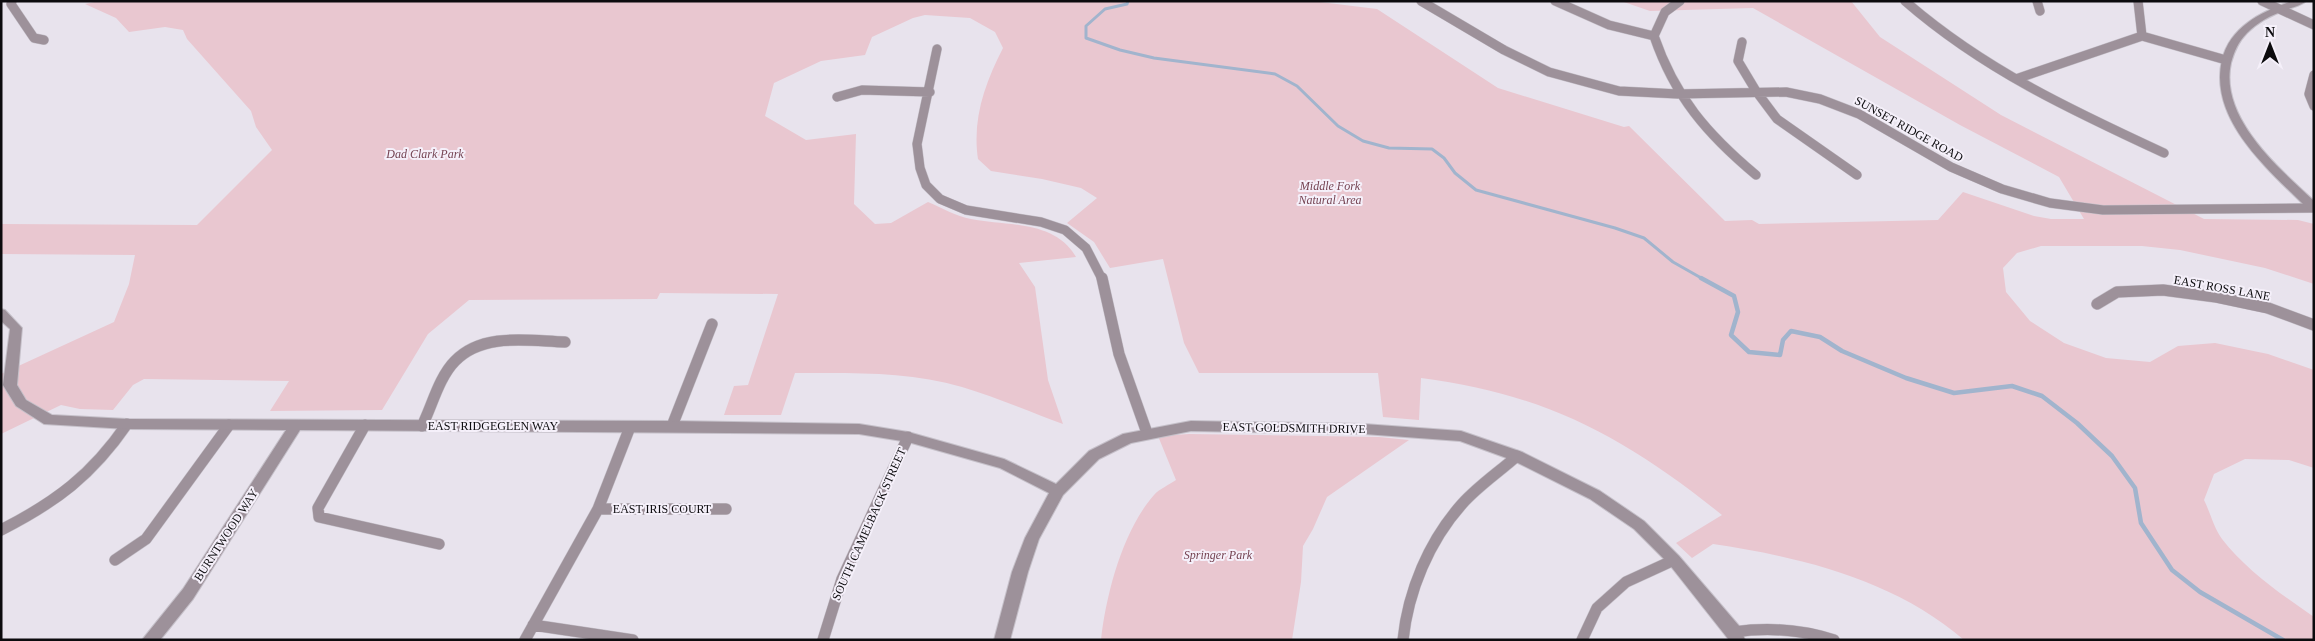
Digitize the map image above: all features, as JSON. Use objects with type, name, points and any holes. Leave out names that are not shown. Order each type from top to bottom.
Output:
[{"type":"street","points":[[12,1],[11,4],[34,38],[44,40]]},
{"type":"street","name":"SUNSET RIDGE ROAD","points":[[1421,1],[1504,50],[1550,72],[1620,91],[1678,94],[1756,91],[1786,92],[1820,99],[1859,114],[1951,167],[2002,189],[2050,203],[2103,210],[2314,208]]},
{"type":"street","points":[[1555,1],[1609,25],[1654,36]]},
{"type":"street","points":[[1680,1],[1665,12],[1654,36],[1663,64],[1678,94],[1723,148],[1756,176]]},
{"type":"street","points":[[1905,1],[1936,28],[1975,55],[2059,104],[2164,153]]},
{"type":"street","points":[[2037,1],[2040,11]]},
{"type":"street","points":[[2138,1],[2142,36]]},
{"type":"street","points":[[2262,1],[2314,25]]},
{"type":"street","points":[[2302,1],[2256,20],[2242,31],[2226,60],[2223,77],[2233,114],[2266,159],[2314,208]]},
{"type":"street","points":[[2016,79],[2142,36],[2226,60]]},
{"type":"street","points":[[1742,42],[1738,61],[1756,91],[1777,119],[1857,175]]},
{"type":"street","points":[[937,49],[930,92],[917,144],[920,168],[926,185],[940,199],[966,210],[1041,222],[1065,230],[1086,248],[1102,278],[1119,354],[1147,433]]},
{"type":"street","points":[[2314,75],[2309,94],[2314,106]]},
{"type":"street","points":[[837,98],[862,90],[930,92]]},
{"type":"street","name":"EAST ROSS LANE","points":[[2097,304],[2117,292],[2163,290],[2216,297],[2268,308],[2314,325]]},
{"type":"street","name":"EAST RIDGEGLEN WAY","points":[[1,313],[16,328],[10,385],[21,403],[49,420],[127,424],[672,426],[859,429],[908,437],[1004,464],[1058,491]]},
{"type":"street","points":[[672,426],[712,324]]},
{"type":"street","points":[[422,426],[454,362],[473,348],[494,341],[565,342]]},
{"type":"street","points":[[1,530],[33,515],[79,480],[100,461],[127,424]]},
{"type":"street","points":[[115,560],[146,539],[229,424]]},
{"type":"street","name":"BURNTWOOD WAY","points":[[150,640],[188,594],[296,425]]},
{"type":"street","points":[[365,425],[318,508],[319,517],[439,544]]},
{"type":"street","name":"EAST GOLDSMITH DRIVE","points":[[1002,640],[1020,572],[1032,538],[1058,491],[1094,455],[1128,438],[1192,426],[1396,431],[1461,436],[1517,456],[1602,500],[1639,525],[1674,560],[1735,636]]},
{"type":"street","points":[[524,640],[598,509],[630,427]]},
{"type":"street","name":"SOUTH CAMELBACK STREET","points":[[823,640],[842,579],[908,437]]},
{"type":"street","points":[[1403,640],[1408,605],[1427,555],[1462,504],[1517,456]]},
{"type":"street","name":"EAST IRIS COURT","points":[[598,509],[726,509]]},
{"type":"street","points":[[1582,640],[1597,608],[1626,582],[1674,560]]},
{"type":"street","points":[[533,626],[633,640]]},
{"type":"street","points":[[1735,636],[1766,627],[1808,631],[1834,640]]},
{"type":"green space","points":[[99,1],[1312,1],[1377,9],[1498,88],[1624,127],[1629,126],[1725,221],[1752,220],[1759,224],[1938,220],[1963,192],[2034,216],[2051,219],[2084,219],[2059,177],[1960,125],[1753,8],[1650,11],[1621,1],[1851,1],[1880,37],[2001,115],[2204,219],[2298,220],[2314,224],[2314,284],[2265,268],[2180,250],[2142,246],[2041,246],[2017,253],[2003,268],[2006,292],[2030,321],[2064,343],[2106,358],[2150,362],[2178,346],[2215,343],[2268,354],[2314,370],[2314,468],[2289,460],[2245,459],[2214,474],[2204,500],[2219,535],[2242,561],[2265,581],[2314,617],[2314,640],[1964,640],[1937,619],[1908,602],[1846,574],[1813,564],[1746,549],[1713,544],[1692,558],[1676,543],[1722,515],[1652,463],[1582,423],[1546,408],[1507,395],[1466,385],[1421,378],[1419,420],[1383,417],[1378,373],[1199,373],[1184,343],[1163,259],[1110,268],[1094,242],[1067,223],[1097,198],[1081,188],[1042,179],[991,171],[978,159],[977,130],[982,102],[991,74],[1003,48],[995,32],[970,18],[925,15],[913,18],[872,37],[865,55],[821,61],[774,83],[765,116],[806,140],[856,134],[854,204],[875,224],[891,223],[928,202],[965,218],[1014,224],[1043,231],[1056,236],[1067,245],[1076,257],[1019,263],[1035,287],[1048,380],[1063,424],[987,395],[942,382],[921,378],[858,373],[795,373],[781,415],[724,415],[734,386],[748,385],[778,294],[660,293],[657,299],[469,300],[428,334],[382,410],[270,411],[289,381],[144,379],[133,385],[113,410],[80,409],[61,405],[1,434],[1,374],[114,322],[129,284],[135,255],[1,254],[1,224],[197,225],[272,150],[256,127],[251,111],[187,39],[183,30],[165,27],[129,32],[116,18],[85,4]]},
{"type":"green space","name":"Springer Park","points":[[1189,434],[1379,437],[1409,440],[1327,497],[1313,529],[1303,546],[1301,582],[1292,640],[1101,640],[1112,583],[1133,526],[1154,495],[1176,480],[1158,436]]},
{"type":"waterway","points":[[1128,1],[1127,4],[1105,9],[1086,26],[1086,38],[1120,50],[1154,58],[1275,74],[1297,86],[1338,126],[1363,141],[1389,148],[1432,149],[1444,158],[1455,173],[1476,190],[1615,228],[1644,238],[1673,262],[1703,279]]},
{"type":"waterway","points":[[1701,278],[1734,296],[1738,312],[1731,335],[1749,352],[1780,355],[1783,340],[1791,331],[1820,337],[1842,351],[1906,378],[1954,393],[2012,386],[2042,396],[2077,423],[2112,456],[2135,488],[2141,523],[2172,570],[2200,592],[2283,640]]},
{"type":"park label","name":"Dad Clark Park","points":[[425,154]]},
{"type":"park label","name":"Middle Fork Natural Area","points":[[1330,193]]}]
